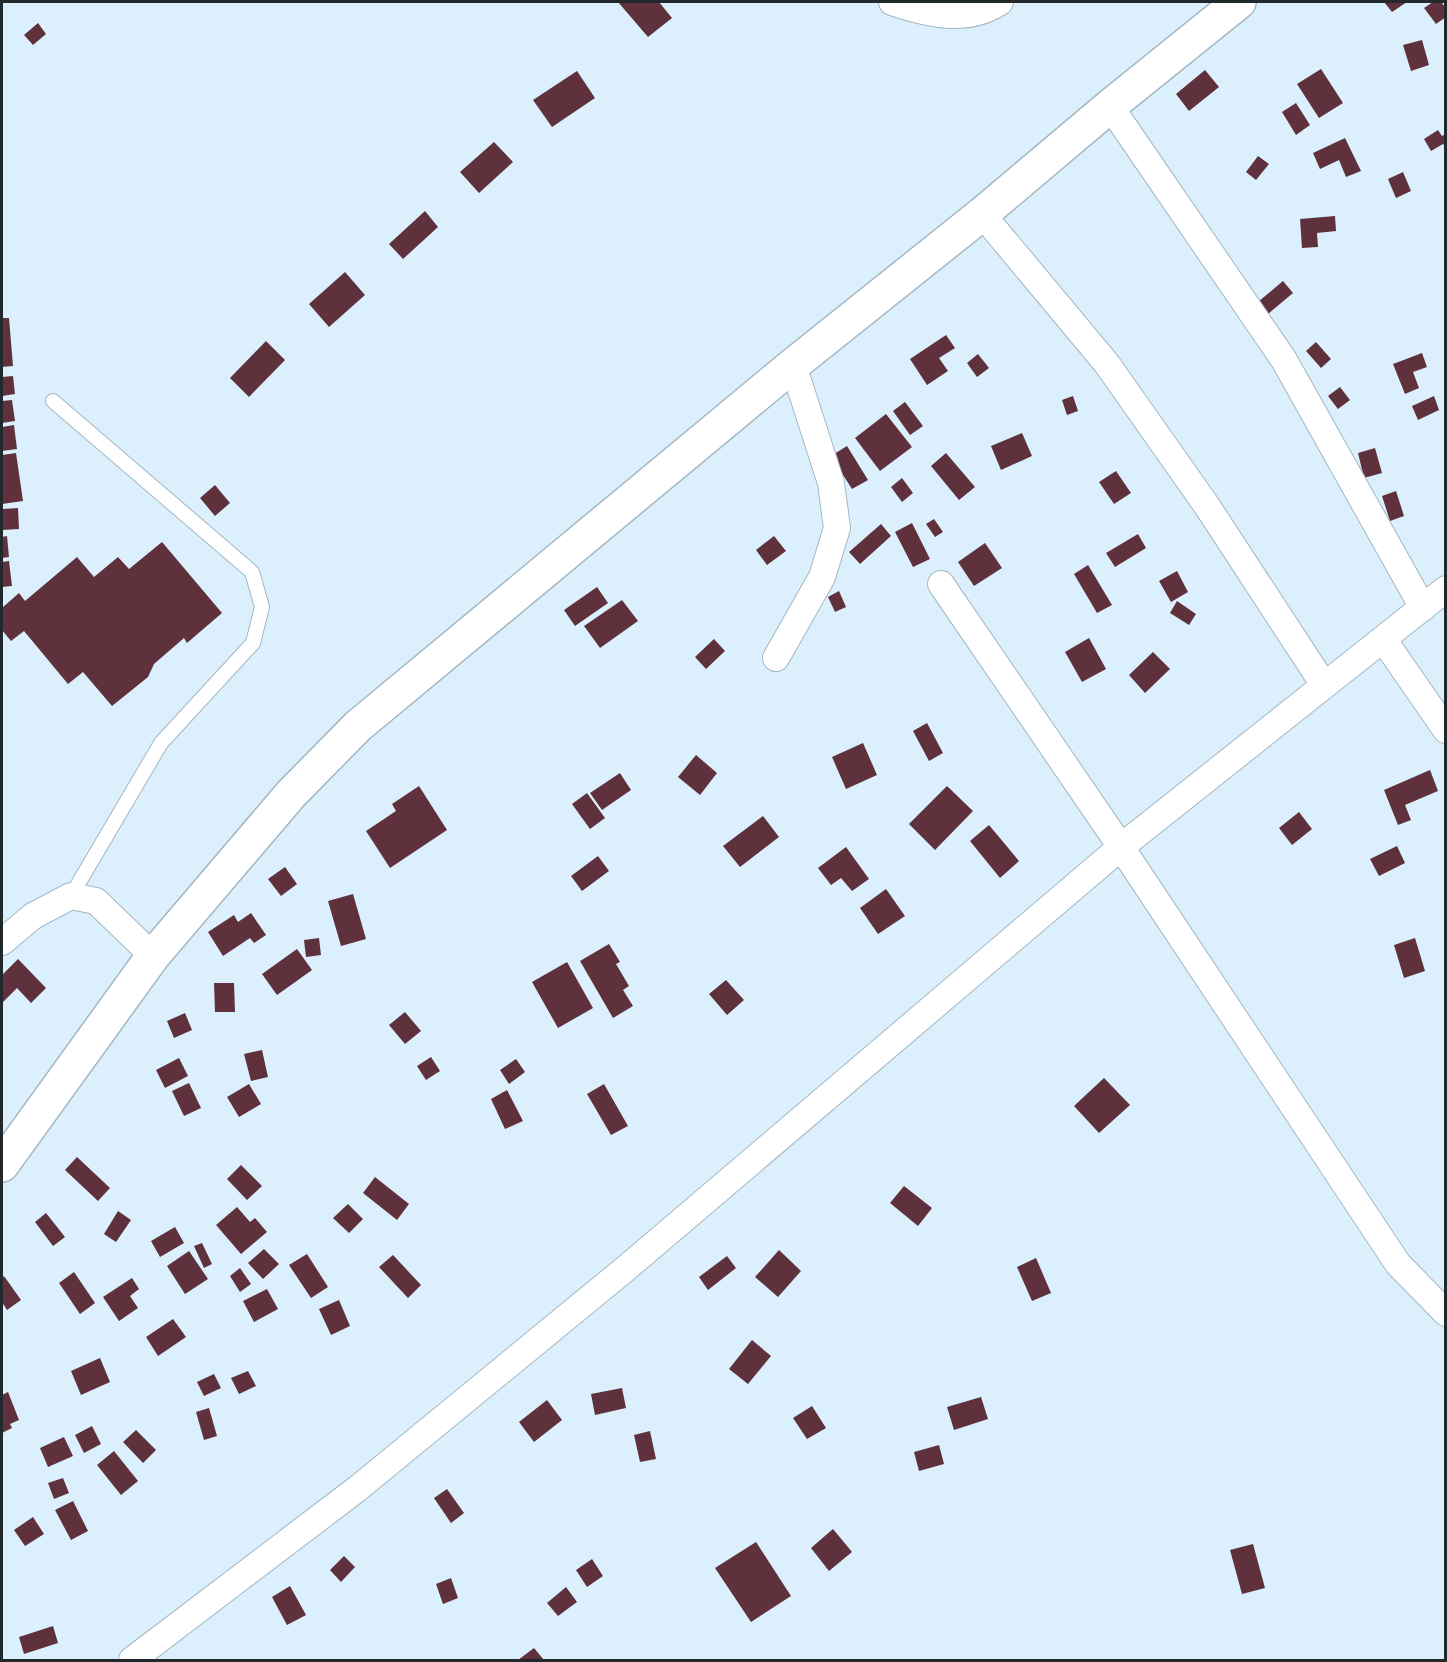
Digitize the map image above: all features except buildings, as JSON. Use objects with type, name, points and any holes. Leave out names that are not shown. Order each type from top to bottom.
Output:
[{"type":"main road","points":[[2,1166],[153,956],[291,794],[358,726],[793,365],[982,214],[1110,106],[1239,2]]},
{"type":"street","points":[[892,2],[933,14],[967,15],[988,10],[1000,2]]},
{"type":"street","points":[[1110,106],[1284,360],[1423,608]]},
{"type":"street","points":[[982,214],[1107,364],[1207,506],[1324,685]]},
{"type":"street","points":[[776,658],[822,577],[837,528],[831,483],[793,365]]},
{"type":"street","points":[[941,584],[1121,846],[1398,1264],[1446,1313]]},
{"type":"street","points":[[132,1660],[357,1489],[615,1278],[1121,846],[1446,589]]},
{"type":"street","points":[[1383,639],[1446,730]]},
{"type":"street","points":[[2,942],[33,916],[71,896],[96,901],[153,956]]},
{"type":"lane","points":[[53,401],[252,572],[262,607],[253,643],[161,743],[71,896]]}]
